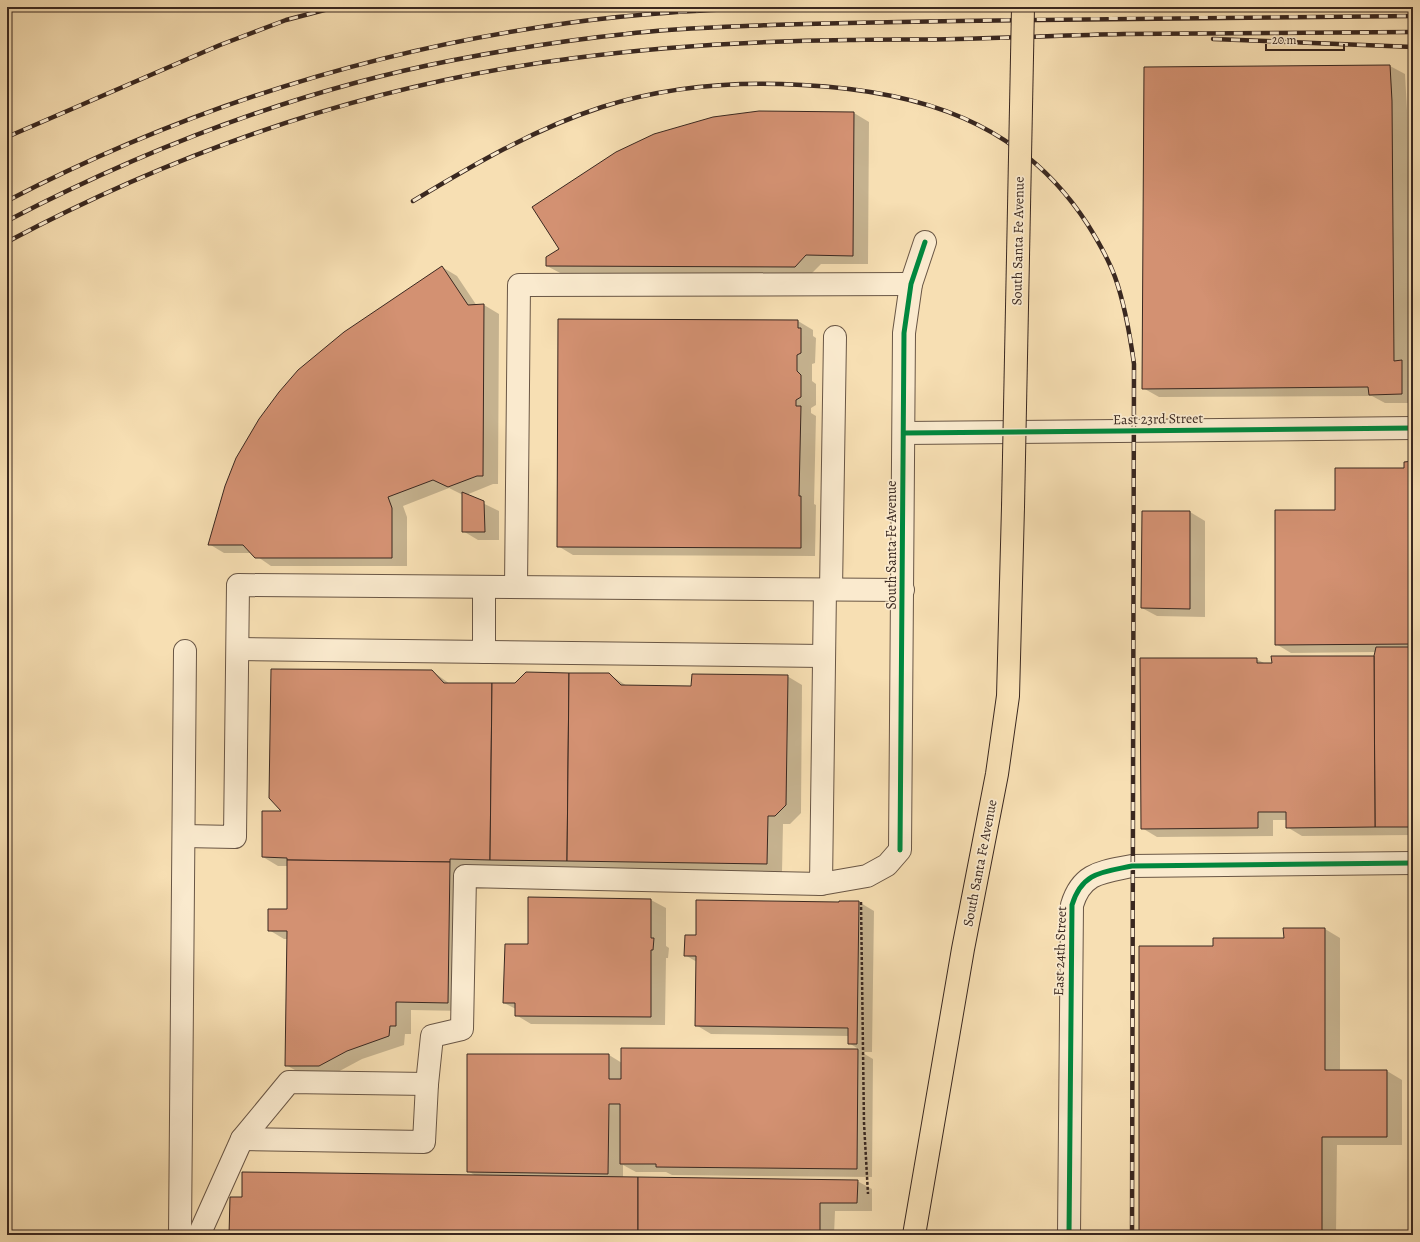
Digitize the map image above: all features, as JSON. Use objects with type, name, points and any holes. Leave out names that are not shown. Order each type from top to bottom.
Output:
[{"type":"main road","name":"South Santa Fe Avenue","points":[[914,1235],[962,956],[997,774],[1010,676],[1023,7]]},
{"type":"street","name":"South Santa Fe Avenue","points":[[860,877],[867,876],[887,865],[900,850],[904,333],[911,284],[925,242]]},
{"type":"street","points":[[516,587],[519,285],[911,284]]},
{"type":"street","points":[[821,884],[823,656],[828,590],[835,337]]},
{"type":"street","name":"East 23rd Street","points":[[904,433],[1413,428]]},
{"type":"street","points":[[184,836],[235,837],[238,585],[903,590]]},
{"type":"street","points":[[484,587],[484,652]]},
{"type":"street","points":[[238,649],[823,656]]},
{"type":"street","points":[[180,1235],[185,651]]},
{"type":"street","name":"East 24th Street","points":[[1069,1235],[1072,905],[1076,894],[1084,881],[1103,872],[1132,866],[1413,863]]},
{"type":"street","points":[[242,1139],[424,1142],[427,1084],[432,1036],[462,1029],[465,876],[821,884],[860,877]]},
{"type":"street","points":[[199,1235],[242,1139],[289,1082],[427,1084]]},
{"type":"path","points":[[860,877],[864,1123],[868,1194]]},
{"type":"building","points":[[1390,65],[1392,101],[1394,361],[1402,360],[1402,394],[1369,395],[1368,387],[1142,389],[1144,67]]},
{"type":"building","points":[[759,111],[854,112],[853,256],[806,255],[795,267],[546,266],[546,257],[559,249],[532,207],[616,152],[654,134],[713,117]]},
{"type":"building","points":[[442,266],[468,305],[484,304],[483,476],[477,476],[448,487],[433,480],[388,497],[392,508],[392,558],[255,558],[243,545],[208,545],[225,486],[236,458],[259,419],[279,392],[298,370],[344,332]]},
{"type":"building","points":[[558,319],[798,320],[798,328],[801,328],[801,353],[797,355],[797,371],[801,375],[801,397],[796,400],[796,406],[801,406],[799,496],[801,496],[801,548],[557,547]]},
{"type":"building","points":[[1413,461],[1413,644],[1275,645],[1275,510],[1335,510],[1335,468],[1404,468],[1404,462]]},
{"type":"building","points":[[462,492],[484,501],[485,532],[462,532]]},
{"type":"building","points":[[1142,511],[1190,511],[1190,609],[1141,608]]},
{"type":"building","points":[[1376,647],[1413,647],[1413,827],[1375,827],[1374,656]]},
{"type":"building","points":[[1271,656],[1374,656],[1375,827],[1286,828],[1286,812],[1258,812],[1258,828],[1141,829],[1140,658],[1257,658],[1257,663],[1272,663]]},
{"type":"building","points":[[271,669],[432,670],[444,683],[492,683],[490,860],[450,859],[450,862],[287,860],[287,858],[262,857],[262,811],[281,811],[269,798]]},
{"type":"building","points":[[526,672],[569,673],[567,861],[490,860],[492,683],[515,683]]},
{"type":"building","points":[[569,673],[609,673],[621,685],[691,686],[692,674],[788,675],[786,805],[775,816],[768,816],[767,864],[567,861]]},
{"type":"building","points":[[287,860],[450,862],[448,1003],[396,1002],[396,1026],[390,1026],[389,1036],[347,1051],[319,1066],[285,1066],[287,931],[268,931],[268,909],[287,909]]},
{"type":"building","points":[[528,897],[651,899],[651,938],[654,938],[653,950],[651,950],[651,1017],[515,1016],[515,1003],[503,1003],[505,944],[528,944]]},
{"type":"building","points":[[696,900],[859,901],[857,1044],[848,1044],[848,1028],[695,1026],[696,956],[684,956],[685,935],[696,935]]},
{"type":"building","points":[[1283,928],[1325,928],[1325,1070],[1387,1070],[1387,1137],[1322,1137],[1322,1235],[1139,1235],[1139,946],[1213,946],[1213,938],[1284,938]]},
{"type":"building","points":[[621,1048],[858,1049],[857,1169],[656,1167],[656,1164],[620,1164],[620,1104],[609,1104],[608,1174],[467,1172],[467,1054],[609,1054],[609,1079],[621,1079]]},
{"type":"building","points":[[242,1172],[638,1177],[638,1235],[229,1235],[230,1197],[242,1197]]},
{"type":"building","points":[[638,1177],[858,1180],[857,1203],[820,1203],[820,1235],[638,1235]]},
{"type":"railway","points":[[7,137],[220,45],[286,20],[336,7]]},
{"type":"railway","points":[[7,201],[73,168],[210,112],[280,88],[351,67],[422,49],[568,23],[646,14],[776,7]]},
{"type":"railway","points":[[7,221],[114,169],[225,124],[281,105],[396,73],[475,56],[561,42],[662,30],[770,25],[1071,19],[1413,16]]},
{"type":"railway","points":[[7,242],[74,208],[142,177],[212,149],[283,124],[354,102],[427,84],[501,69],[575,58],[677,47],[780,42],[1124,34],[1413,32]]},
{"type":"railway","points":[[1213,39],[1413,47]]},
{"type":"railway","points":[[413,201],[481,161],[528,137],[602,107],[626,100],[675,90],[726,85],[777,84],[845,88],[887,95],[926,105],[964,118],[999,137],[1032,160],[1061,189],[1088,225],[1106,256],[1119,288],[1127,320],[1134,364],[1132,1235]]},
{"type":"cycle path","points":[[900,850],[904,333],[911,284],[925,242]]},
{"type":"cycle path","points":[[904,433],[1413,428]]},
{"type":"cycle path","points":[[1069,1235],[1072,905],[1076,894],[1082,886],[1095,875],[1132,866],[1413,863]]}]
